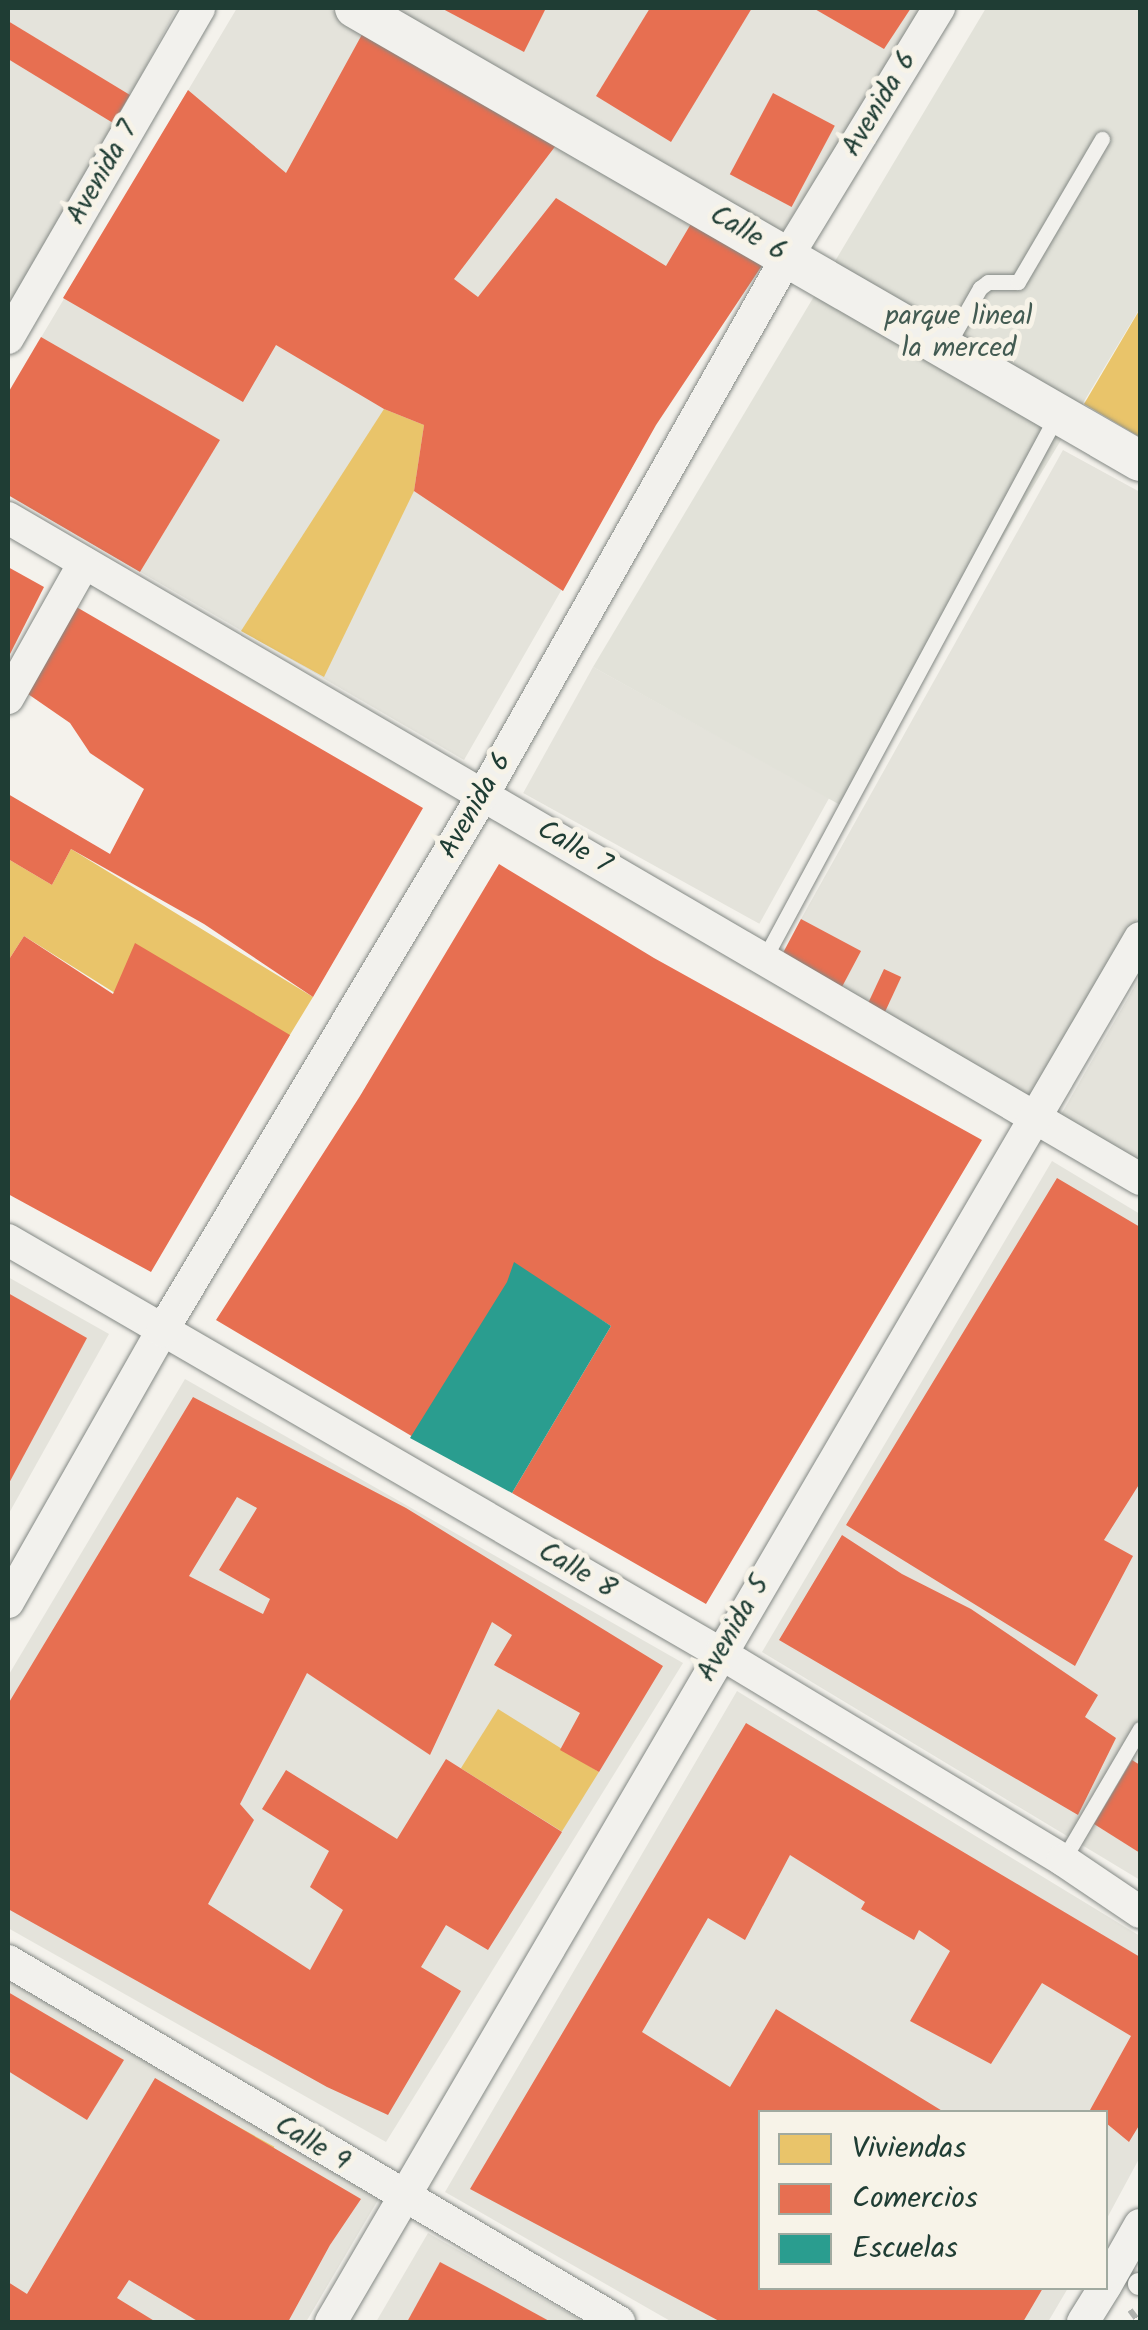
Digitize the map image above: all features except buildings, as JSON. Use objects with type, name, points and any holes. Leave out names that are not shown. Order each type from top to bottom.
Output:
[{"type":"street","name":"Avenida 7","points":[[8,338],[199,8]]},
{"type":"street","name":"Calle 6","points":[[355,8],[1140,461]]},
{"type":"street","name":"Avenida 6","points":[[8,1602],[162,1331],[484,795],[787,257],[940,8]]},
{"type":"street","name":"Calle 7","points":[[8,518],[1140,1179]]},
{"type":"street","points":[[8,698],[84,562]]},
{"type":"street","name":"Avenida 5","points":[[331,2322],[1140,938]]},
{"type":"street","name":"Calle 8","points":[[8,1240],[720,1653],[1062,1860],[1140,1912]]},
{"type":"street","name":"Calle 9","points":[[8,1962],[619,2322]]},
{"type":"street","points":[[1108,2281],[1140,2224]]},
{"type":"street","points":[[1084,2322],[1103,2290]]},
{"type":"lane","points":[[945,349],[980,288],[988,282],[1018,282],[1102,139]]},
{"type":"lane","points":[[764,960],[1058,414]]},
{"type":"lane","points":[[1062,1860],[1140,1729]]},
{"type":"shaded area","points":[[8,8],[177,8],[91,169],[8,309]]},
{"type":"shaded area","points":[[237,8],[328,8],[763,264],[656,425],[464,760],[8,495],[8,393]]},
{"type":"shaded area","points":[[377,8],[924,8],[781,234]]},
{"type":"shaded area","points":[[1063,450],[1140,492],[1140,914],[1031,1100],[840,991],[801,919]]},
{"type":"shaded area","points":[[593,667],[829,798],[759,924],[523,793]]},
{"type":"shaded area","points":[[1140,977],[1140,1165],[1059,1118]]},
{"type":"shaded area","points":[[1052,1161],[1140,1214],[1140,1880],[762,1652]]},
{"type":"shaded area","points":[[8,1277],[109,1334],[8,1515]]},
{"type":"shaded area","points":[[185,1379],[683,1663],[386,2142],[8,1928],[8,1676]]},
{"type":"shaded area","points":[[737,1691],[1140,1936],[1140,2157],[1108,2216],[1108,2110],[758,2110],[758,2290],[1067,2290],[1048,2322],[672,2322],[445,2192]]},
{"type":"shaded area","points":[[8,1976],[381,2195],[306,2322],[8,2322]]},
{"type":"shaded area","points":[[428,2233],[584,2322],[376,2322]]},
{"type":"green space","name":"parque lineal la merced","points":[[986,8],[1140,8],[1140,308],[842,806],[593,667]]}]
